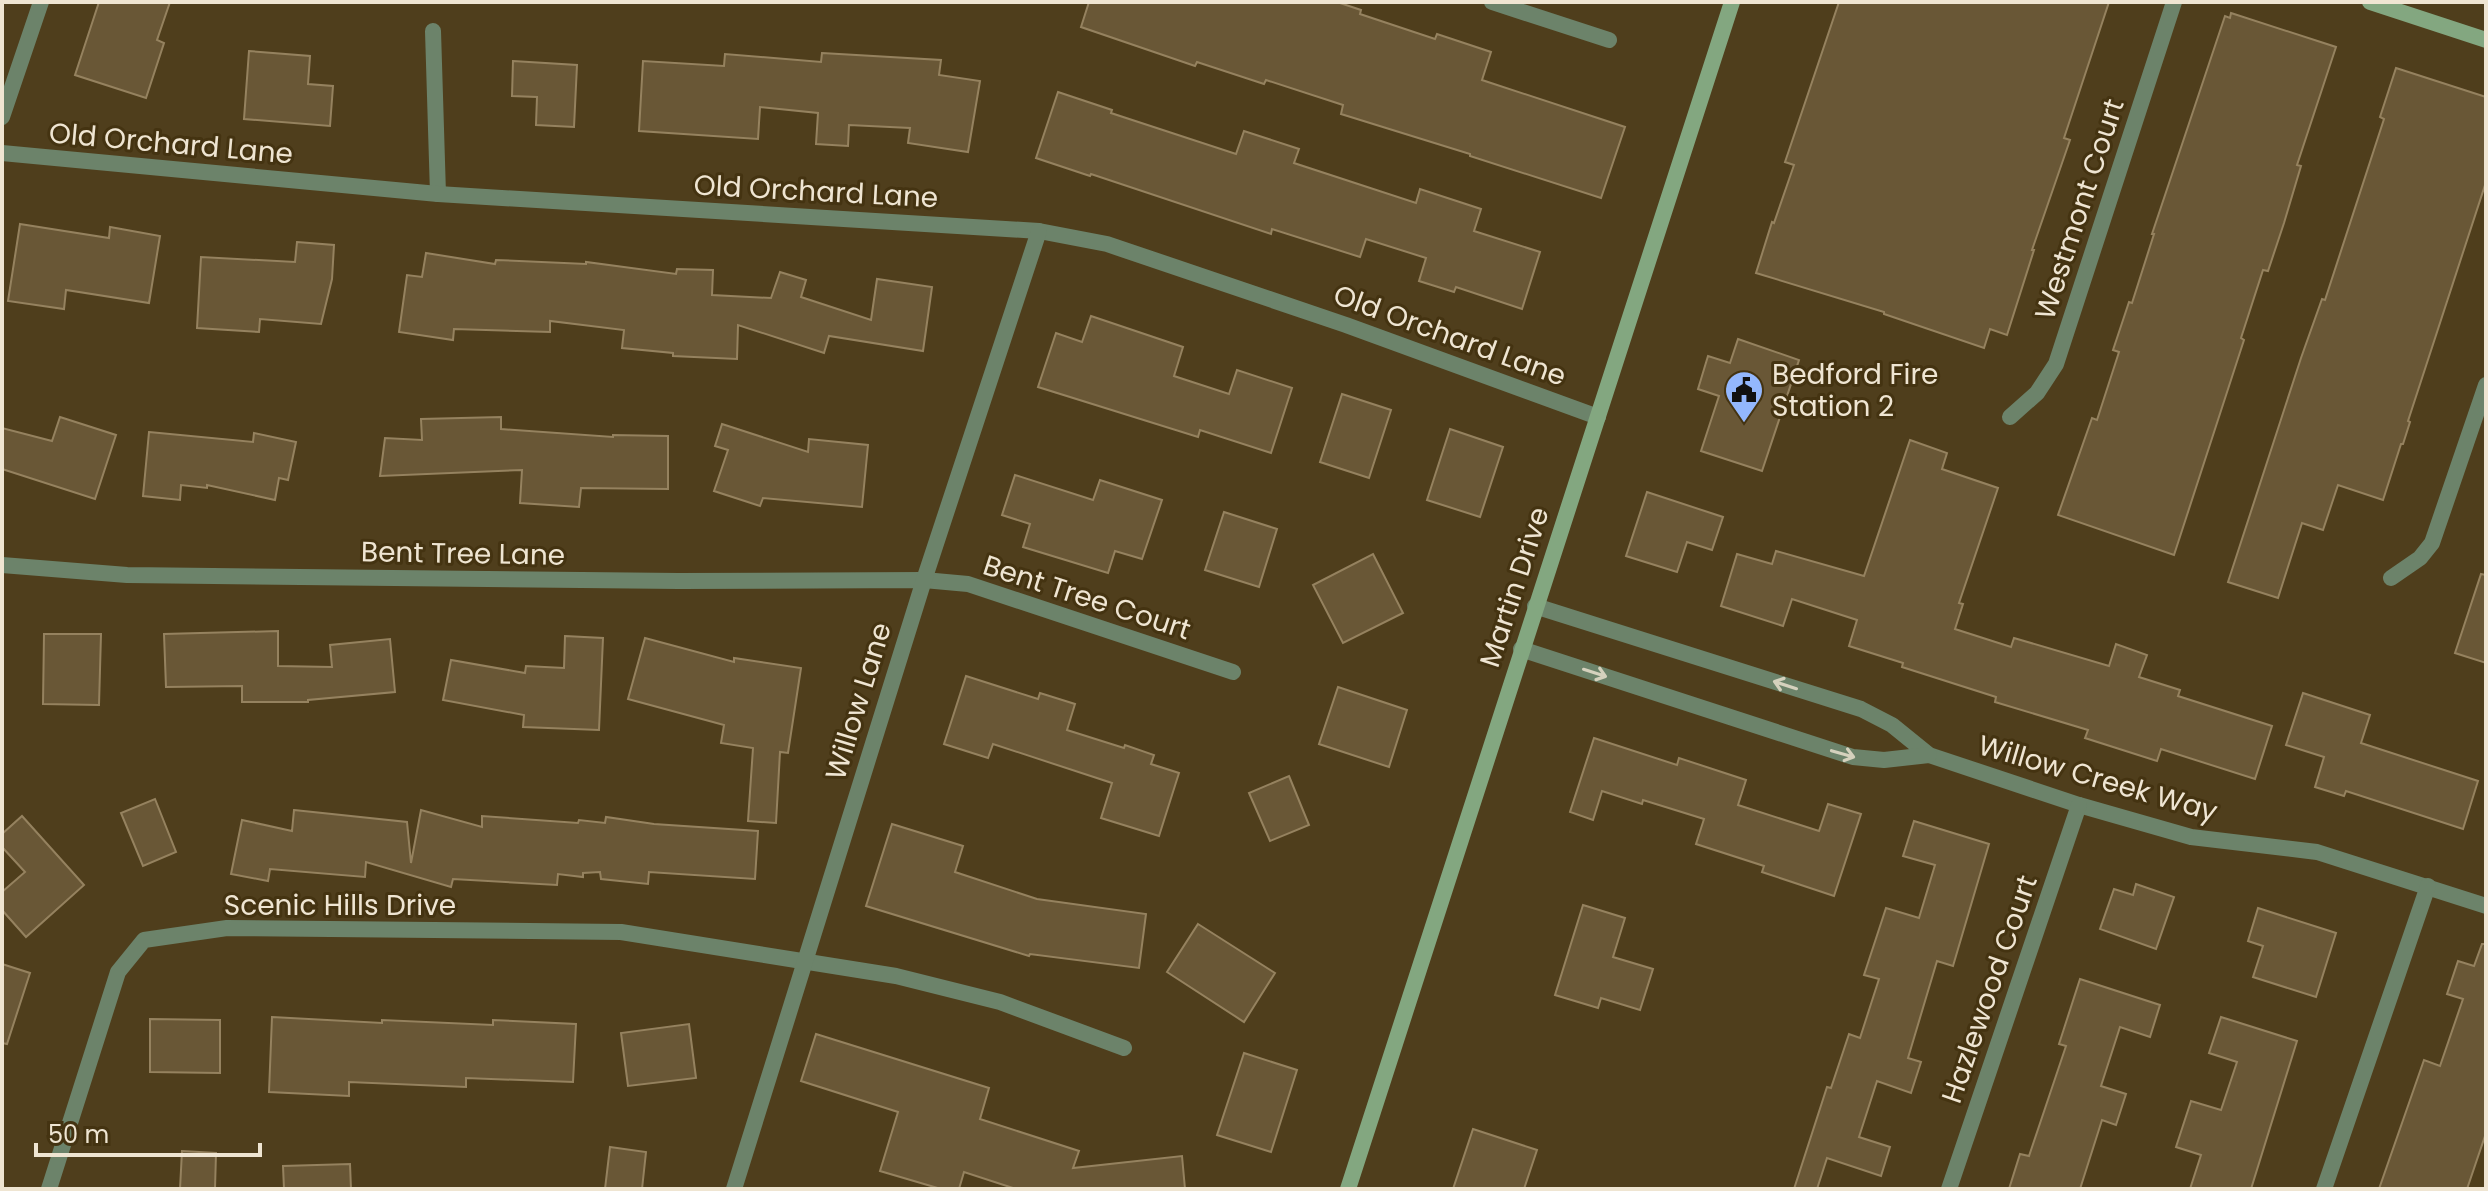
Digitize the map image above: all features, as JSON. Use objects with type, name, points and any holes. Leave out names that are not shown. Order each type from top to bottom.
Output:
[{"type":"street","points":[[2,117],[41,2]]},
{"type":"street","points":[[1492,2],[1609,40]]},
{"type":"street","name":"Martin Drive","points":[[1348,1189],[1732,2]]},
{"type":"street","name":"Westmont Court","points":[[2010,417],[2037,393],[2056,364],[2174,2]]},
{"type":"street","points":[[2370,2],[2486,40]]},
{"type":"street","points":[[433,31],[438,194]]},
{"type":"street","name":"Old Orchard Lane","points":[[2,153],[438,194],[1039,231],[1107,244],[1346,325],[1598,417]]},
{"type":"street","name":"Willow Lane","points":[[734,1189],[924,580],[1039,231]]},
{"type":"street","points":[[2391,578],[2420,558],[2432,543],[2486,385]]},
{"type":"street","name":"Bent Tree Lane","points":[[2,565],[127,575],[679,581],[924,580]]},
{"type":"street","name":"Bent Tree Court","points":[[924,580],[968,584],[1233,672]]},
{"type":"street","name":"Willow Creek Way","points":[[1535,606],[1861,709],[1892,725],[1929,755],[2079,805],[2191,837],[2317,852],[2486,906]]},
{"type":"street","name":"Willow Creek Way","points":[[1521,649],[1853,757],[1884,760],[1929,755]]},
{"type":"street","name":"Hazlewood Court","points":[[1949,1189],[2079,805]]},
{"type":"street","points":[[2324,1189],[2428,886]]},
{"type":"street","name":"Scenic Hills Drive","points":[[49,1189],[118,972],[144,940],[227,928],[621,932],[896,976],[1000,1002],[1124,1048]]},
{"type":"building","points":[[99,2],[170,2],[157,40],[164,43],[146,98],[75,75]]},
{"type":"building","points":[[1089,2],[1337,2],[1361,10],[1360,14],[1435,39],[1437,34],[1491,52],[1482,80],[1625,127],[1601,198],[1341,114],[1343,105],[1266,80],[1264,84],[1197,62],[1195,66],[1081,27]]},
{"type":"building","points":[[1839,2],[2109,2],[2064,138],[2070,140],[2007,335],[1990,329],[1984,348],[1884,312],[1756,273],[1794,165],[1785,162]]},
{"type":"building","points":[[2231,13],[2336,47],[2297,165],[2301,166],[2284,223],[2268,271],[2263,270],[2241,338],[2244,340],[2174,555],[2058,515],[2092,418],[2097,420],[2119,352],[2113,350],[2129,302],[2132,303],[2225,16],[2230,18]]},
{"type":"building","points":[[249,51],[310,56],[308,84],[333,86],[330,126],[244,119]]},
{"type":"building","points":[[822,53],[941,60],[939,75],[980,81],[968,152],[908,143],[910,128],[849,125],[848,146],[816,144],[818,113],[760,107],[758,139],[639,131],[643,61],[724,66],[725,54],[821,62]]},
{"type":"building","points":[[513,61],[577,65],[574,127],[536,125],[537,97],[512,96]]},
{"type":"building","points":[[2396,68],[2486,97],[2486,182],[2383,500],[2338,485],[2323,530],[2302,523],[2278,598],[2228,582],[2301,358],[2322,299],[2325,300],[2384,119],[2380,117]]},
{"type":"building","points":[[1058,92],[1236,154],[1244,131],[1299,149],[1294,163],[1416,203],[1420,189],[1481,209],[1474,231],[1540,252],[1522,309],[1456,287],[1454,292],[1419,281],[1426,258],[1366,239],[1360,257],[1272,229],[1271,234],[1036,158]]},
{"type":"building","points":[[20,224],[109,238],[110,227],[160,236],[149,303],[66,290],[64,309],[8,301]]},
{"type":"building","points":[[297,242],[334,245],[332,279],[321,324],[260,319],[259,332],[197,328],[201,257],[295,262]]},
{"type":"building","points":[[426,253],[495,264],[496,260],[586,262],[676,274],[677,269],[713,270],[712,295],[771,298],[780,272],[806,280],[801,297],[871,320],[877,279],[932,287],[923,351],[829,336],[824,353],[738,325],[737,359],[673,356],[673,353],[622,348],[624,330],[550,321],[550,332],[454,329],[453,340],[399,332],[407,275],[422,277]]},
{"type":"building","points":[[1091,316],[1183,347],[1174,376],[1229,394],[1237,370],[1292,388],[1271,453],[1200,430],[1198,437],[1038,387],[1056,333],[1082,342]]},
{"type":"building","name":"Bedford Fire Station 2","points":[[1738,339],[1799,360],[1762,471],[1701,451],[1719,396],[1698,389],[1708,356],[1730,363]]},
{"type":"building","points":[[1342,394],[1391,410],[1369,478],[1320,462]]},
{"type":"building","points":[[60,417],[116,435],[95,499],[2,469],[2,428],[52,441]]},
{"type":"building","points":[[501,417],[501,429],[613,437],[668,436],[668,489],[581,488],[579,507],[520,503],[522,470],[380,476],[385,438],[422,440],[421,419]]},
{"type":"building","points":[[722,424],[808,452],[809,439],[868,445],[862,507],[763,498],[760,506],[714,491],[728,450],[715,446]]},
{"type":"building","points":[[1450,429],[1503,447],[1480,517],[1427,500]]},
{"type":"building","points":[[149,432],[253,442],[254,433],[296,442],[288,480],[279,478],[275,500],[207,485],[207,488],[181,485],[180,500],[143,496]]},
{"type":"building","points":[[1910,440],[1947,453],[1942,469],[1998,488],[1959,603],[1963,604],[1955,629],[2011,647],[2014,638],[2109,666],[2116,644],[2147,655],[2139,677],[2180,690],[2178,696],[2272,726],[2255,779],[2161,749],[2157,761],[2085,738],[2088,730],[1995,702],[1996,697],[1902,667],[1903,663],[1849,646],[1857,620],[1792,599],[1783,626],[1721,606],[1737,554],[1772,564],[1776,551],[1864,576]]},
{"type":"building","points":[[1015,475],[1093,500],[1100,480],[1162,500],[1142,559],[1115,551],[1108,573],[1023,547],[1030,524],[1002,515]]},
{"type":"building","points":[[1647,492],[1723,517],[1712,550],[1687,542],[1677,572],[1626,556]]},
{"type":"building","points":[[1224,512],[1277,529],[1259,587],[1205,570]]},
{"type":"building","points":[[1373,554],[1403,613],[1343,643],[1313,585]]},
{"type":"building","points":[[2481,574],[2486,575],[2486,663],[2455,653]]},
{"type":"building","points":[[278,631],[278,666],[332,667],[330,645],[390,639],[395,692],[308,702],[242,702],[242,686],[166,687],[164,634]]},
{"type":"building","points":[[44,634],[101,634],[99,705],[43,704]]},
{"type":"building","points":[[565,636],[603,638],[599,730],[523,727],[524,715],[443,700],[451,660],[525,673],[526,666],[564,668]]},
{"type":"building","points":[[645,638],[734,662],[734,658],[801,668],[788,753],[780,752],[776,823],[748,821],[753,748],[721,743],[724,725],[628,699]]},
{"type":"building","points":[[966,676],[1038,699],[1040,693],[1075,704],[1067,730],[1154,755],[1151,764],[1179,773],[1159,836],[1101,818],[1112,783],[993,744],[988,758],[944,744]]},
{"type":"building","points":[[1338,687],[1407,710],[1389,767],[1319,744]]},
{"type":"building","points":[[2303,693],[2370,715],[2361,743],[2478,781],[2463,829],[2346,791],[2344,796],[2315,787],[2324,757],[2286,745]]},
{"type":"building","points":[[1594,738],[1677,765],[1679,758],[1746,780],[1738,805],[1819,831],[1828,804],[1861,814],[1834,896],[1762,872],[1764,866],[1696,844],[1704,819],[1602,791],[1593,820],[1570,812]]},
{"type":"building","points":[[1289,776],[1309,825],[1270,841],[1249,793]]},
{"type":"building","points":[[155,799],[176,852],[143,866],[121,813]]},
{"type":"building","points":[[294,810],[407,822],[411,863],[421,810],[482,827],[482,816],[578,823],[579,820],[605,823],[606,817],[654,824],[758,831],[755,879],[649,872],[648,884],[601,879],[600,872],[583,873],[583,877],[558,874],[557,885],[453,879],[451,887],[366,862],[365,877],[270,869],[268,881],[231,874],[242,820],[292,831]]},
{"type":"building","points":[[22,816],[84,885],[26,937],[2,910],[2,892],[25,872],[2,847],[2,834]]},
{"type":"building","points":[[1914,821],[1989,844],[1953,966],[1937,961],[1908,1058],[1921,1062],[1911,1093],[1877,1081],[1859,1137],[1890,1147],[1881,1176],[1827,1158],[1817,1189],[1794,1189],[1827,1087],[1831,1088],[1849,1034],[1860,1038],[1879,979],[1864,975],[1886,908],[1919,918],[1935,865],[1903,856]]},
{"type":"building","points":[[892,824],[963,846],[955,872],[1037,899],[1146,914],[1139,968],[1029,956],[866,906]]},
{"type":"building","points":[[2136,884],[2174,897],[2156,949],[2100,929],[2114,889],[2133,895]]},
{"type":"building","points":[[1583,905],[1625,918],[1613,957],[1653,969],[1640,1010],[1601,998],[1598,1008],[1555,995]]},
{"type":"building","points":[[2258,908],[2336,933],[2316,997],[2253,977],[2263,946],[2248,941]]},
{"type":"building","points":[[1198,924],[1275,973],[1244,1022],[1167,972]]},
{"type":"building","points":[[2482,944],[2486,944],[2486,1133],[2467,1189],[2379,1189],[2424,1060],[2440,1066],[2463,999],[2447,994],[2458,961],[2474,966]]},
{"type":"building","points":[[2,964],[30,973],[7,1044],[2,1043]]},
{"type":"building","points":[[2080,979],[2160,1005],[2150,1037],[2120,1027],[2101,1086],[2126,1094],[2116,1125],[2102,1120],[2080,1189],[2009,1189],[2020,1154],[2029,1156],[2066,1046],[2059,1044]]},
{"type":"building","points":[[272,1017],[382,1023],[382,1020],[493,1025],[493,1020],[576,1024],[573,1082],[466,1078],[466,1087],[349,1082],[349,1096],[269,1092]]},
{"type":"building","points":[[2221,1017],[2297,1041],[2251,1189],[2190,1189],[2201,1155],[2176,1147],[2191,1101],[2221,1110],[2237,1062],[2209,1053]]},
{"type":"building","points":[[150,1019],[220,1020],[220,1073],[150,1072]]},
{"type":"building","points":[[689,1024],[696,1078],[628,1086],[621,1033]]},
{"type":"building","points":[[816,1034],[989,1088],[980,1119],[1079,1151],[1073,1168],[1182,1156],[1185,1189],[1016,1189],[964,1172],[959,1189],[941,1189],[880,1171],[898,1112],[801,1081]]},
{"type":"building","points":[[1244,1053],[1297,1070],[1271,1152],[1217,1135]]},
{"type":"building","points":[[1473,1129],[1537,1150],[1524,1189],[1453,1189]]},
{"type":"building","points":[[610,1147],[646,1152],[642,1189],[605,1189]]},
{"type":"building","points":[[182,1151],[216,1153],[215,1189],[180,1189]]},
{"type":"building","points":[[350,1164],[351,1189],[284,1189],[283,1166]]},
{"type":"place","name":"Bedford Fire Station 2","points":[[1744,424]]}]
